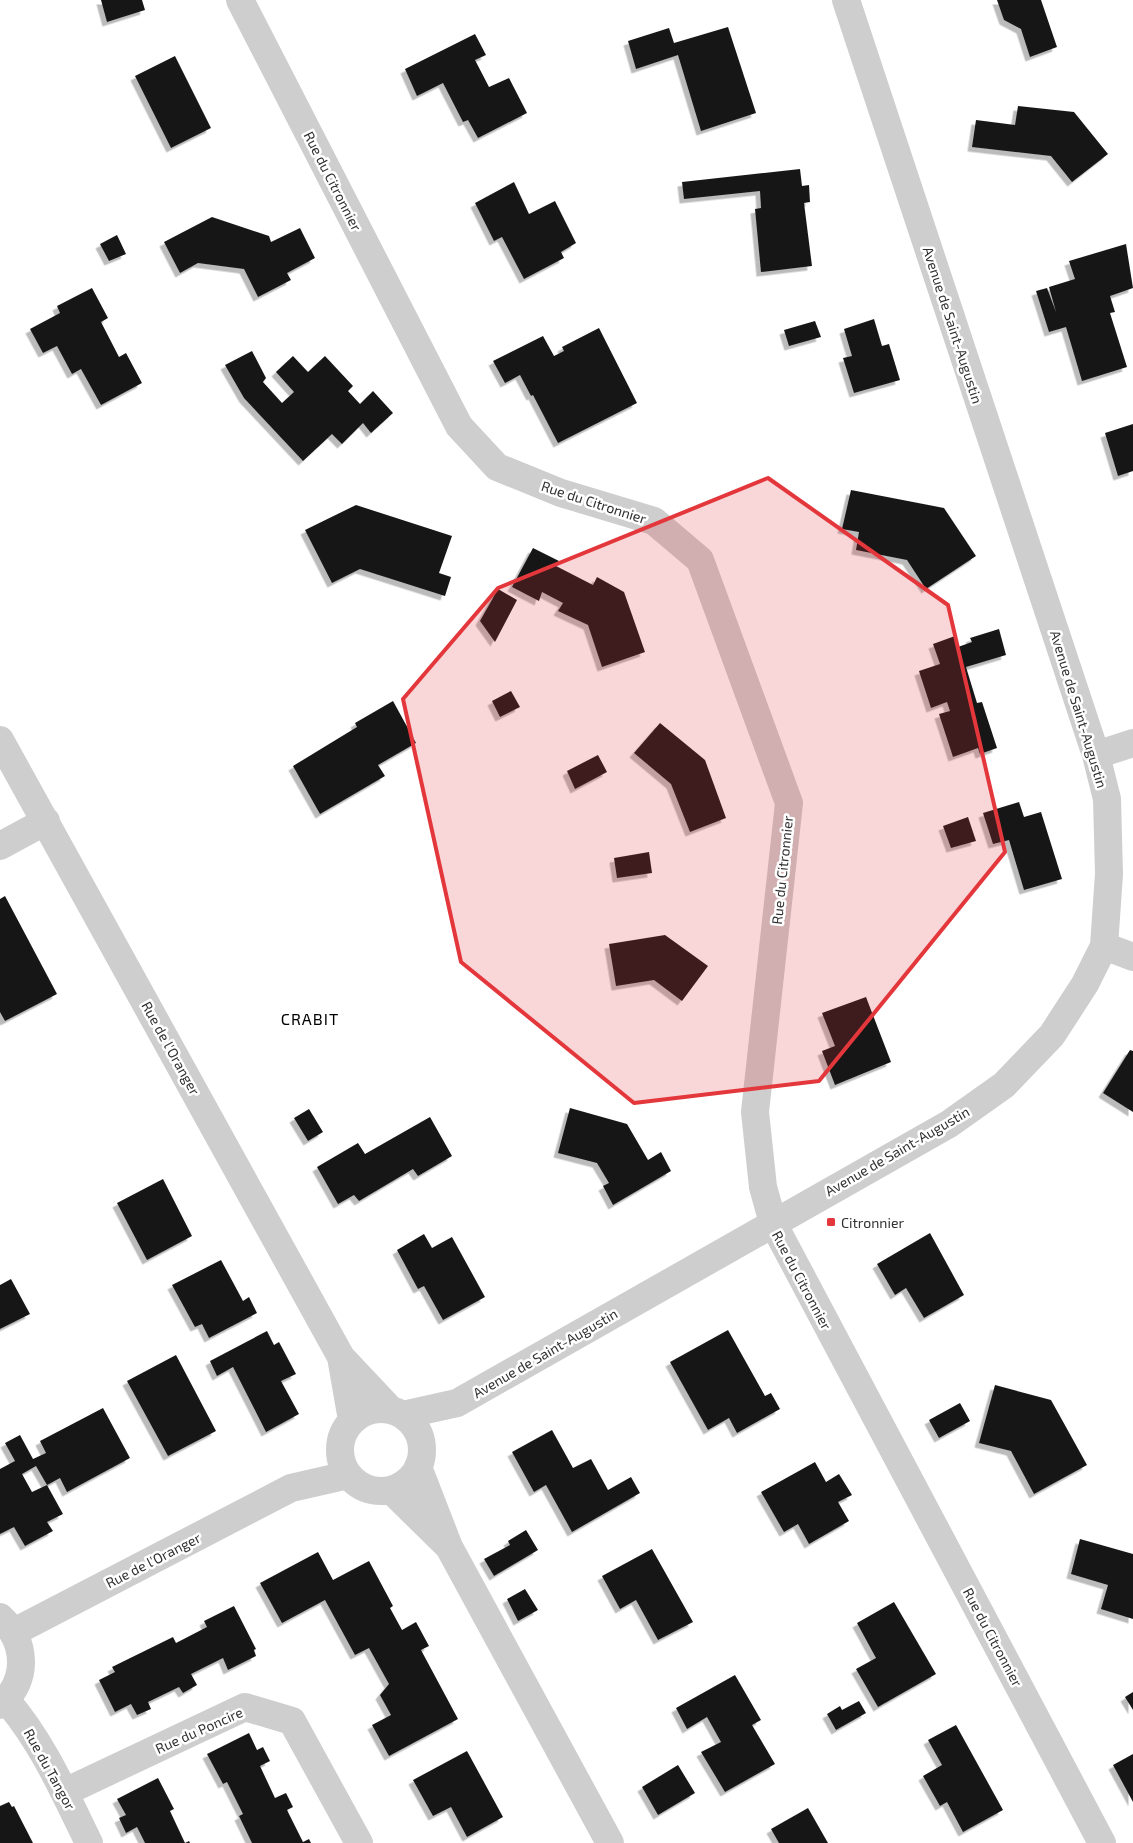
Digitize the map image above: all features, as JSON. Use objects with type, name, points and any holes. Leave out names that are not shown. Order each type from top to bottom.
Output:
[{"type":"street","name":"Rue du Citronnier","points":[[240,0],[459,426],[497,467],[561,493],[654,521],[700,560],[789,803],[755,1112],[763,1187],[772,1223],[1102,1843]]},
{"type":"street","name":"Avenue de Saint-Augustin","points":[[396,1412],[457,1403],[772,1223],[950,1124],[1004,1085],[1052,1035],[1085,984],[1104,946],[1109,874],[1107,799],[1096,756],[846,0]]},
{"type":"street","name":"Rue de l'Oranger","points":[[0,740],[341,1357],[396,1412]]},
{"type":"street","points":[[1096,756],[1133,743]]},
{"type":"street","points":[[0,846],[46,821]]},
{"type":"street","points":[[1104,946],[1133,957]]},
{"type":"street","name":"Rue de l'Oranger","points":[[341,1357],[352,1420]]},
{"type":"street","name":"Avenue de Saint-Augustin","points":[[420,1458],[457,1403]]},
{"type":"street","points":[[420,1458],[408,1481],[391,1490],[378,1491],[363,1487],[348,1475],[340,1459],[342,1436],[352,1420],[368,1411],[396,1412],[415,1427],[420,1458],[449,1547],[610,1843]]},
{"type":"street","name":"Rue de l'Oranger","points":[[292,1488],[340,1446]]},
{"type":"street","name":"Rue de l'Oranger","points":[[7,1624],[292,1488],[348,1475]]},
{"type":"street","points":[[391,1490],[449,1547]]},
{"type":"street","points":[[3,1703],[17,1685],[22,1668],[21,1649],[7,1624]]},
{"type":"street","name":"Rue du Tangor","points":[[3,1703],[24,1722],[64,1792],[89,1843]]},
{"type":"street","name":"Rue du Poncire","points":[[64,1792],[245,1707],[292,1721],[359,1843]]},
{"type":"highlighted area","points":[[768,478],[948,605],[1005,852],[819,1081],[634,1103],[461,962],[403,699],[498,588]]},
{"type":"building","points":[[101,0],[142,0],[145,10],[107,22]]},
{"type":"building","points":[[997,0],[1041,0],[1057,47],[1030,57],[1021,29],[1004,20]]},
{"type":"building","points":[[728,27],[756,113],[701,131],[678,55],[636,69],[628,41],[669,28],[674,43]]},
{"type":"building","points":[[475,34],[486,55],[475,60],[489,87],[509,78],[527,113],[478,138],[468,120],[463,122],[443,83],[417,96],[405,69]]},
{"type":"building","points":[[175,56],[211,128],[171,148],[135,76]]},
{"type":"building","points":[[1018,106],[1074,112],[1108,154],[1072,182],[1051,156],[972,147],[976,120],[1015,125]]},
{"type":"building","points":[[800,169],[802,186],[809,185],[810,202],[804,203],[812,266],[761,272],[755,209],[761,208],[760,191],[684,199],[682,182]]},
{"type":"building","points":[[514,182],[529,214],[555,201],[576,243],[561,252],[564,258],[524,279],[502,237],[494,241],[475,203]]},
{"type":"building","points":[[212,217],[269,236],[271,242],[300,228],[315,258],[287,273],[291,280],[258,297],[244,269],[198,263],[180,273],[164,242]]},
{"type":"building","points":[[117,235],[126,254],[109,261],[100,244]]},
{"type":"building","points":[[1126,244],[1133,288],[1110,296],[1115,312],[1110,313],[1127,367],[1082,381],[1066,327],[1049,332],[1036,291],[1047,288],[1056,312],[1049,287],[1075,279],[1069,261]]},
{"type":"building","points":[[92,288],[108,318],[101,322],[119,357],[126,353],[142,383],[101,405],[81,369],[72,374],[57,346],[43,353],[30,329],[60,313],[57,306]]},
{"type":"building","points":[[874,319],[882,346],[889,344],[900,380],[854,393],[843,358],[852,356],[844,329]]},
{"type":"building","points":[[815,321],[821,337],[789,346],[784,330]]},
{"type":"building","points":[[599,328],[637,403],[558,443],[533,395],[531,396],[520,375],[505,383],[493,361],[543,336],[554,356],[564,351],[562,347]]},
{"type":"building","points":[[252,351],[266,378],[263,382],[282,403],[294,392],[276,372],[293,356],[308,372],[325,356],[353,386],[348,391],[360,404],[373,391],[393,413],[371,433],[363,423],[342,444],[332,434],[303,461],[244,398],[225,365]]},
{"type":"building","points":[[1133,424],[1133,471],[1118,476],[1105,433]]},
{"type":"building","points":[[851,490],[944,508],[976,556],[926,589],[907,560],[856,550],[859,532],[842,529]]},
{"type":"building","points":[[356,505],[452,536],[439,573],[451,577],[445,596],[360,569],[332,583],[305,530]]},
{"type":"building","points":[[533,548],[559,561],[556,566],[593,585],[597,577],[624,592],[645,652],[602,667],[588,625],[558,611],[563,603],[542,592],[539,601],[512,587]]},
{"type":"building","points":[[498,589],[517,600],[495,642],[480,621]]},
{"type":"building","points":[[999,629],[1006,655],[966,667],[977,703],[982,702],[997,748],[980,754],[978,748],[953,757],[939,714],[950,711],[947,702],[931,708],[919,671],[940,664],[933,644],[955,636],[958,647],[972,642],[970,638]]},
{"type":"building","points":[[511,691],[520,707],[500,717],[492,701]]},
{"type":"building","points":[[393,701],[416,743],[378,765],[385,776],[320,814],[293,766],[357,727],[355,723]]},
{"type":"building","points":[[660,723],[705,760],[726,818],[690,832],[671,784],[634,753]]},
{"type":"building","points":[[598,755],[607,772],[575,789],[567,771]]},
{"type":"building","points":[[1019,802],[1024,817],[1041,812],[1062,879],[1024,890],[1009,840],[993,844],[983,813]]},
{"type":"building","points":[[968,817],[976,841],[951,848],[943,826]]},
{"type":"building","points":[[649,852],[652,873],[617,878],[614,858]]},
{"type":"building","points":[[5,896],[57,994],[5,1021],[0,1012],[0,899]]},
{"type":"building","points":[[665,935],[708,966],[682,1001],[654,980],[616,986],[609,944]]},
{"type":"building","points":[[866,997],[891,1062],[835,1085],[822,1051],[835,1046],[822,1013]]},
{"type":"building","points":[[1130,1050],[1133,1051],[1133,1112],[1103,1093]]},
{"type":"building","points":[[570,1108],[627,1124],[648,1160],[661,1152],[671,1171],[613,1205],[603,1186],[609,1183],[597,1163],[558,1153]]},
{"type":"building","points":[[309,1109],[323,1132],[308,1141],[294,1118]]},
{"type":"building","points":[[430,1117],[452,1156],[418,1176],[413,1169],[359,1201],[354,1195],[338,1204],[317,1167],[358,1143],[365,1154]]},
{"type":"building","points":[[163,1179],[192,1236],[147,1260],[117,1203]]},
{"type":"building","points":[[930,1233],[964,1295],[924,1318],[906,1288],[895,1295],[877,1264]]},
{"type":"building","points":[[424,1234],[432,1248],[452,1237],[485,1297],[443,1320],[424,1286],[418,1289],[397,1250]]},
{"type":"building","points":[[221,1260],[243,1301],[249,1297],[257,1313],[209,1338],[202,1324],[195,1327],[172,1285]]},
{"type":"building","points":[[11,1279],[30,1314],[0,1329],[0,1285]]},
{"type":"building","points":[[728,1330],[765,1396],[771,1393],[780,1409],[737,1433],[729,1418],[708,1430],[670,1362]]},
{"type":"building","points":[[267,1331],[274,1345],[279,1342],[296,1374],[281,1381],[299,1414],[266,1432],[233,1367],[217,1376],[210,1361]]},
{"type":"building","points":[[176,1355],[216,1431],[168,1456],[127,1381]]},
{"type":"building","points":[[995,1385],[1051,1400],[1087,1465],[1034,1494],[1011,1451],[979,1443]]},
{"type":"building","points":[[960,1403],[970,1421],[939,1438],[929,1420]]},
{"type":"building","points":[[103,1408],[130,1458],[67,1492],[60,1478],[47,1485],[63,1514],[47,1522],[53,1531],[25,1546],[14,1527],[0,1534],[0,1469],[15,1461],[5,1443],[20,1435],[33,1459],[46,1453],[40,1441]],"holes":[[[36,1466],[47,1485],[32,1492],[22,1474]]]},
{"type":"building","points":[[552,1430],[573,1468],[591,1459],[608,1490],[631,1477],[640,1493],[572,1532],[546,1485],[534,1492],[512,1452]]},
{"type":"building","points":[[815,1462],[826,1482],[839,1474],[852,1495],[838,1502],[849,1521],[809,1544],[798,1524],[784,1532],[761,1492]]},
{"type":"building","points":[[526,1530],[538,1550],[494,1576],[484,1559],[510,1545],[508,1541]]},
{"type":"building","points":[[1080,1539],[1133,1554],[1133,1619],[1101,1609],[1108,1585],[1071,1574]]},
{"type":"building","points":[[652,1549],[693,1622],[658,1640],[636,1600],[620,1609],[602,1576]]},
{"type":"building","points":[[318,1552],[333,1580],[369,1561],[393,1606],[390,1608],[402,1630],[416,1622],[429,1646],[421,1650],[458,1719],[389,1756],[372,1725],[391,1715],[380,1695],[389,1684],[369,1648],[355,1655],[325,1600],[282,1623],[260,1583]]},
{"type":"building","points":[[525,1589],[538,1610],[518,1621],[507,1599]]},
{"type":"building","points":[[894,1602],[936,1674],[878,1707],[856,1669],[876,1658],[857,1623]]},
{"type":"building","points":[[234,1606],[256,1649],[254,1650],[256,1656],[228,1670],[223,1658],[191,1674],[197,1685],[183,1693],[179,1687],[148,1702],[151,1709],[137,1715],[131,1704],[115,1712],[99,1680],[115,1672],[112,1667],[173,1637],[176,1643],[207,1627],[204,1621]]},
{"type":"building","points":[[735,1675],[761,1720],[752,1725],[775,1764],[725,1792],[701,1752],[721,1742],[707,1717],[687,1729],[676,1708]]},
{"type":"building","points":[[1133,1692],[1133,1710],[1125,1697]]},
{"type":"building","points":[[859,1701],[866,1713],[836,1730],[827,1714],[840,1706],[842,1710]]},
{"type":"building","points":[[956,1725],[1003,1810],[963,1832],[947,1802],[940,1806],[923,1776],[942,1765],[928,1740]]},
{"type":"building","points":[[249,1733],[257,1750],[263,1747],[270,1761],[260,1766],[275,1798],[286,1793],[293,1807],[287,1810],[303,1842],[309,1839],[311,1843],[252,1843],[239,1816],[243,1814],[227,1782],[223,1784],[207,1754]]},
{"type":"building","points":[[467,1751],[503,1817],[467,1837],[451,1807],[433,1816],[413,1780]]},
{"type":"building","points":[[1133,1754],[1133,1802],[1113,1765]]},
{"type":"building","points":[[678,1765],[695,1793],[658,1815],[642,1787]]},
{"type":"building","points":[[158,1778],[174,1809],[170,1811],[185,1843],[145,1843],[137,1827],[126,1833],[119,1818],[126,1815],[117,1799]]},
{"type":"building","points":[[9,1802],[12,1807],[14,1806],[33,1843],[0,1843],[0,1806]]},
{"type":"building","points":[[808,1808],[828,1843],[779,1843],[771,1829]]},
{"type":"place","name":"Citronnier","points":[[831,1222]]},
{"type":"district","name":"CRABIT","points":[[310,1018]]}]
